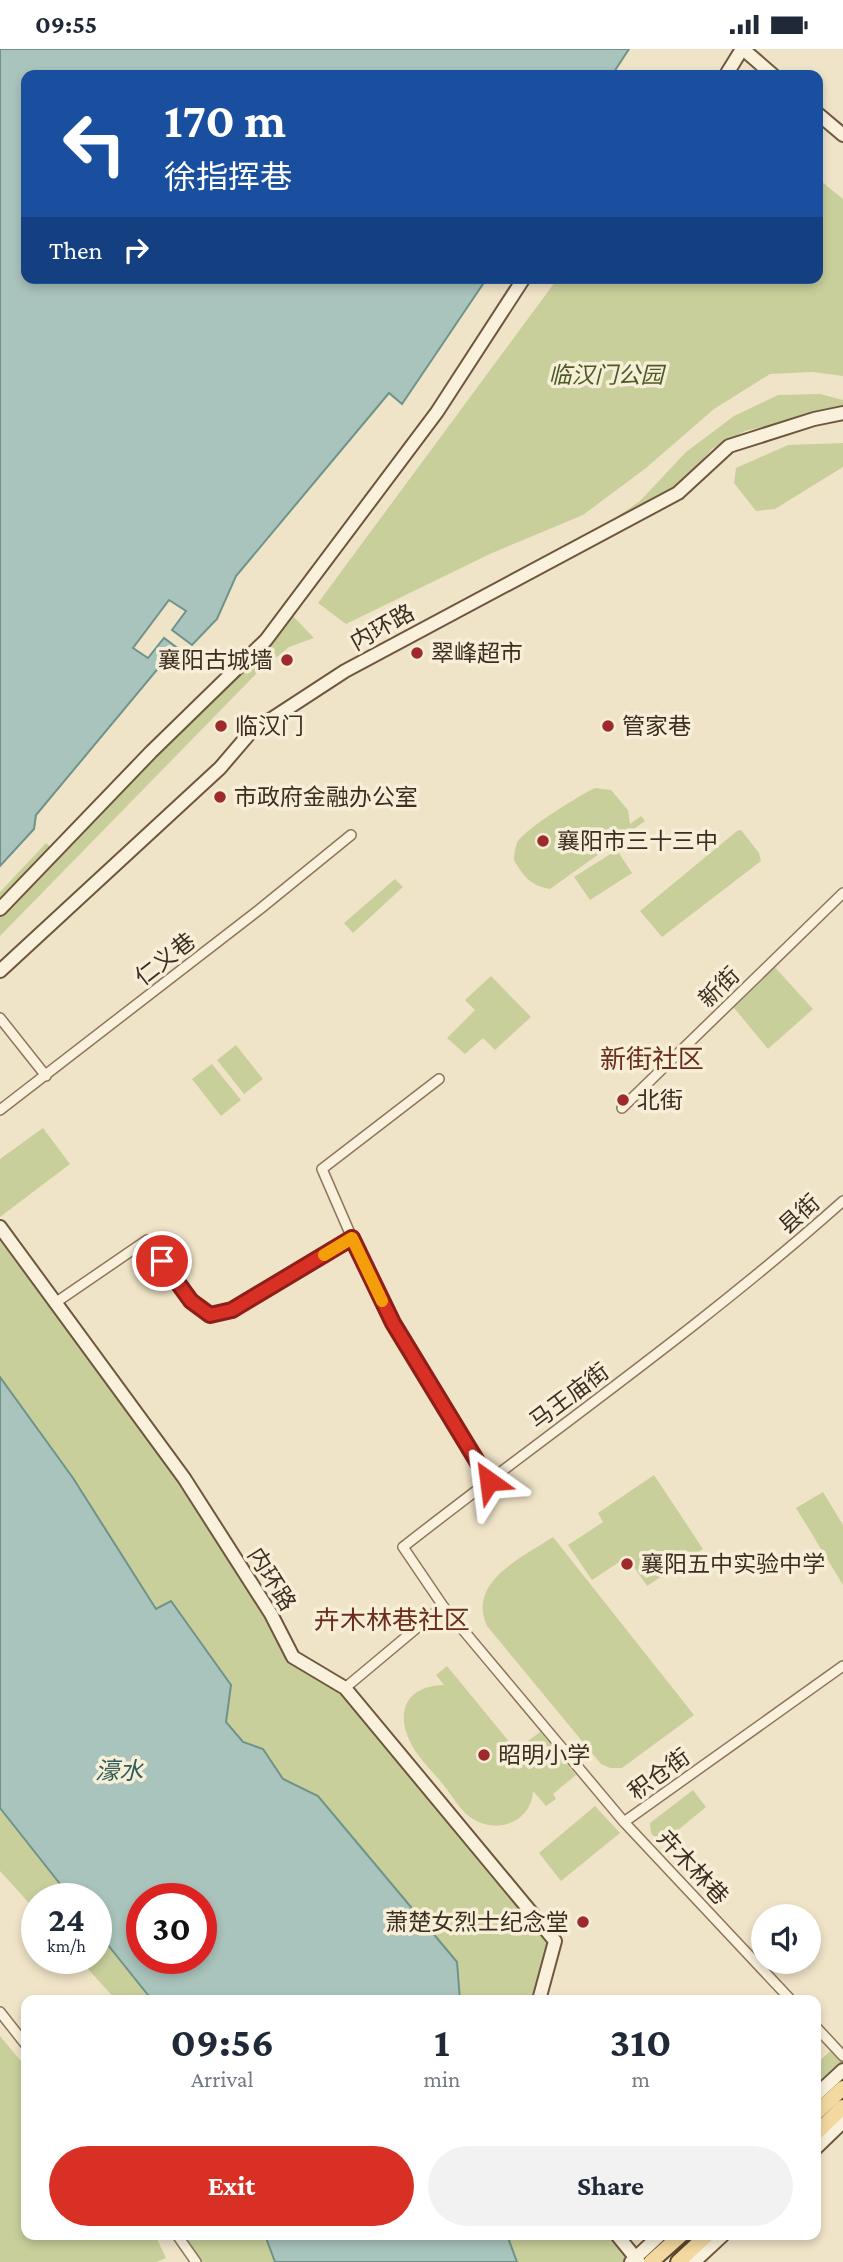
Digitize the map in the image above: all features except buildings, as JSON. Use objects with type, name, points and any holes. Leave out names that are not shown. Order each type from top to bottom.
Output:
[{"type":"main road","points":[[821,2108],[843,2088]]},
{"type":"main road","points":[[821,2128],[843,2107]]},
{"type":"main road","points":[[651,2262],[675,2240]]},
{"type":"main road","points":[[678,2262],[702,2240]]},
{"type":"street","points":[[729,70],[743,49],[768,70]]},
{"type":"street","points":[[823,118],[843,135]]},
{"type":"street","points":[[0,909],[151,752],[266,640],[437,412],[520,284]]},
{"type":"street","name":"内环路","points":[[0,971],[220,768],[250,733],[345,671],[678,493],[729,446],[814,419],[843,413]]},
{"type":"street","name":"仁义巷","points":[[0,1110],[260,909],[351,835]]},
{"type":"street","name":"新街","points":[[622,1108],[843,893]]},
{"type":"street","points":[[0,1018],[46,1076]]},
{"type":"street","points":[[439,1080],[322,1169],[393,1323],[489,1481]]},
{"type":"street","name":"县街","points":[[781,1256],[843,1201]]},
{"type":"street","name":"内环路","points":[[0,1227],[184,1478],[271,1615],[293,1657],[345,1688],[555,1941],[540,1995]]},
{"type":"street","points":[[55,1303],[147,1240],[191,1301],[210,1315],[232,1310],[352,1238]]},
{"type":"street","name":"马王庙街","points":[[443,1606],[403,1548],[781,1256]]},
{"type":"street","points":[[345,1688],[443,1606]]},
{"type":"street","name":"积仓街","points":[[443,1606],[624,1822],[843,1666]]},
{"type":"street","name":"卉木林巷","points":[[624,1822],[786,1995]]},
{"type":"street","points":[[0,2012],[21,2039]]},
{"type":"street","points":[[821,2032],[843,2056]]},
{"type":"street","points":[[821,2090],[843,2070]]},
{"type":"street","points":[[821,2143],[843,2122]]},
{"type":"street","points":[[181,2240],[196,2262]]},
{"type":"street","points":[[621,2240],[635,2260],[655,2240]]},
{"type":"street","points":[[694,2262],[718,2240]]},
{"type":"green space","name":"临汉门公园","points":[[823,183],[843,199],[843,376],[813,372],[770,374],[714,409],[646,468],[583,515],[492,553],[346,624],[318,603],[554,284],[823,284]]},
{"type":"green space","points":[[820,394],[843,400],[843,409],[745,431],[712,449],[684,483],[668,496],[609,522],[640,501],[686,452],[734,416],[778,395]]},
{"type":"green space","points":[[843,443],[843,467],[775,509],[756,511],[734,483],[736,468],[788,445]]},
{"type":"green space","points":[[292,615],[314,638],[289,647],[256,674],[0,936],[0,892],[46,843],[55,850]]},
{"type":"green space","points":[[595,788],[611,790],[628,810],[630,824],[641,816],[645,821],[550,889],[533,883],[514,860],[517,843],[540,822]]},
{"type":"green space","points":[[741,830],[759,853],[761,861],[662,937],[640,911]]},
{"type":"green space","points":[[617,850],[632,873],[590,900],[574,877]]},
{"type":"green space","points":[[395,879],[403,887],[353,933],[344,923]]},
{"type":"green space","points":[[771,963],[813,1009],[768,1049],[730,1003]]},
{"type":"green space","points":[[491,976],[531,1017],[495,1050],[483,1038],[465,1054],[447,1038],[475,1010],[465,1000]]},
{"type":"green space","points":[[236,1045],[263,1079],[244,1094],[217,1060]]},
{"type":"green space","points":[[212,1064],[241,1100],[221,1116],[192,1079]]},
{"type":"green space","points":[[43,1128],[70,1164],[0,1217],[0,1159]]},
{"type":"green space","points":[[0,1227],[184,1478],[293,1657],[345,1688],[555,1941],[540,1995],[460,1995],[457,1962],[318,1796],[283,1779],[263,1749],[243,1742],[226,1722],[231,1684],[156,1609],[73,1478],[0,1377]]},
{"type":"green space","points":[[654,1475],[703,1549],[647,1586],[627,1557],[592,1580],[568,1545],[603,1522],[598,1513]]},
{"type":"green space","points":[[823,1492],[843,1525],[843,1585],[796,1508]]},
{"type":"green space","points":[[553,1537],[694,1715],[622,1768],[610,1768],[601,1764],[487,1626],[483,1610],[485,1596],[491,1584],[513,1563]]},
{"type":"green space","points":[[447,1666],[516,1750],[540,1732],[576,1775],[553,1794],[556,1799],[546,1806],[533,1791],[527,1810],[512,1822],[503,1825],[483,1824],[461,1809],[417,1754],[404,1725],[406,1705],[411,1697],[430,1687],[444,1685],[436,1675]]},
{"type":"green space","points":[[693,1790],[706,1807],[661,1844],[651,1833],[650,1823]]},
{"type":"green space","points":[[595,1806],[620,1833],[561,1881],[539,1853]]},
{"type":"green space","points":[[0,1808],[59,1883],[21,1883],[21,1894],[0,1871]]},
{"type":"green space","points":[[112,1950],[126,1968],[126,1974],[131,1974],[148,1995],[111,1995],[92,1974],[112,1974]]},
{"type":"green space","points":[[0,2036],[21,2061],[21,2240],[157,2240],[166,2258],[157,2262],[0,2262]]},
{"type":"green space","points":[[835,2047],[843,2056],[843,2070],[821,2090],[821,2060]]},
{"type":"green space","points":[[181,2240],[267,2240],[275,2262],[196,2262]]},
{"type":"green space","points":[[509,2240],[621,2240],[639,2262],[517,2262]]},
{"type":"water","points":[[0,49],[629,49],[615,70],[21,70],[21,284],[483,284],[402,404],[389,393],[236,576],[217,619],[192,645],[172,630],[186,611],[169,600],[133,648],[148,658],[164,638],[176,647],[36,815],[34,829],[0,866]]},
{"type":"water","name":"濠水","points":[[0,1377],[73,1478],[156,1609],[171,1601],[231,1685],[226,1722],[243,1742],[263,1749],[283,1779],[318,1796],[457,1962],[460,1995],[148,1995],[131,1974],[217,1974],[217,1883],[126,1883],[126,1968],[112,1950],[112,1883],[59,1883],[0,1808]]},
{"type":"water","points":[[267,2240],[509,2240],[517,2262],[275,2262]]},
{"type":"slow traffic","points":[[324,1255],[352,1238],[382,1301]]},
{"type":"place","name":"翠峰超市","points":[[417,653]]},
{"type":"place","name":"襄阳古城墙","points":[[287,660]]},
{"type":"place","name":"临汉门","points":[[221,726]]},
{"type":"place","name":"管家巷","points":[[608,726]]},
{"type":"place","name":"市政府金融办公室","points":[[220,797]]},
{"type":"place","name":"襄阳市三十三中","points":[[543,841]]},
{"type":"place","name":"北街","points":[[623,1100]]},
{"type":"place","name":"襄阳五中实验中学","points":[[627,1564]]},
{"type":"place","name":"昭明小学","points":[[484,1755]]},
{"type":"place","name":"萧楚女烈士纪念堂","points":[[583,1922]]},
{"type":"district","name":"新街社区","points":[[652,1059]]},
{"type":"district","name":"卉木林巷社区","points":[[392,1620]]},
{"type":"route","points":[[162,1261],[191,1301],[210,1315],[232,1310],[352,1238],[393,1323],[489,1481]]}]
